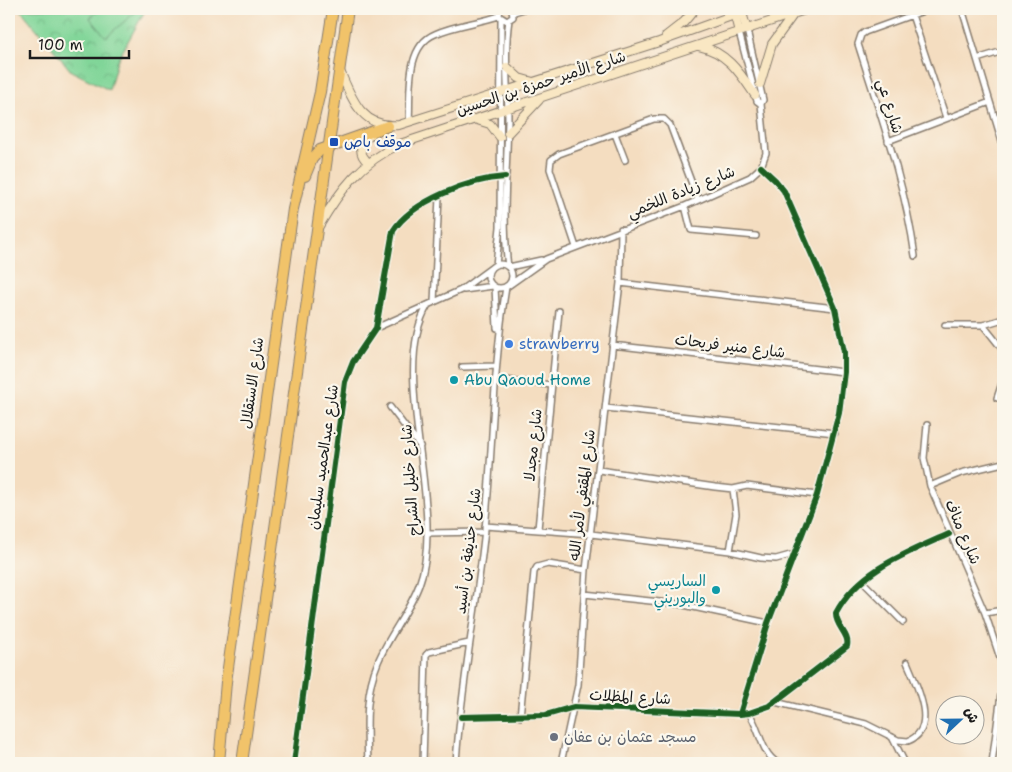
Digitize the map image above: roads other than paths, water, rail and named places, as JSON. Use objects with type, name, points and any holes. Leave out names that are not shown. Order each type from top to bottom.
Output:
[{"type":"highway","name":"شارع الاستقلال","points":[[219,763],[226,682],[273,340],[298,184],[320,92],[333,9]]},
{"type":"highway","points":[[242,763],[348,9]]},
{"type":"highway","points":[[298,184],[305,178],[314,156],[329,146],[388,126]]},
{"type":"highway","points":[[306,300],[314,309]]},
{"type":"main road","points":[[659,42],[684,22],[695,9]]},
{"type":"main road","name":"شارع الأمير حمزة بن الحسين","points":[[339,69],[353,102],[361,114],[371,121],[388,126],[409,123],[659,42],[738,11],[752,9]]},
{"type":"main road","name":"شارع الأمير حمزة بن الحسين","points":[[316,231],[342,189],[368,162],[400,144],[808,9]]},
{"type":"main road","points":[[738,11],[743,31]]},
{"type":"main road","points":[[760,84],[772,44],[794,14]]},
{"type":"main road","points":[[697,46],[717,52],[729,60],[755,95]]},
{"type":"main road","points":[[507,67],[519,78],[535,82]]},
{"type":"main road","points":[[474,119],[490,124],[504,135],[543,97]]},
{"type":"main road","points":[[368,162],[361,152],[362,143],[366,138],[388,126]]},
{"type":"street","points":[[494,287],[488,276],[493,266],[500,227],[504,135],[504,55],[500,9]]},
{"type":"street","points":[[504,91],[507,67],[504,55],[509,20],[513,11],[524,9]]},
{"type":"street","name":"شارع عي","points":[[915,256],[904,197],[858,44],[859,39],[865,32],[929,9]]},
{"type":"street","points":[[962,9],[1003,145]]},
{"type":"street","points":[[912,15],[946,118]]},
{"type":"street","points":[[409,123],[414,62],[423,43],[436,34],[500,17],[509,20]]},
{"type":"street","points":[[740,714],[768,623],[817,495],[835,433],[844,372],[844,352],[835,308],[784,191],[772,176],[762,168],[766,153],[761,104],[763,100],[760,84],[743,31]]},
{"type":"street","points":[[743,31],[755,95],[758,103],[761,104]]},
{"type":"street","points":[[977,59],[1003,51]]},
{"type":"street","points":[[888,141],[990,102]]},
{"type":"street","points":[[994,119],[1003,116]]},
{"type":"street","points":[[576,247],[550,169],[551,160],[559,154],[660,118],[667,121],[698,200]]},
{"type":"street","points":[[615,134],[624,160]]},
{"type":"street","name":"شارع زيادة اللخمي","points":[[508,267],[546,259],[685,206],[750,177],[762,168]]},
{"type":"street","points":[[461,290],[507,286],[512,277],[508,267],[503,177]]},
{"type":"street","name":"شارع عبدالحميد سليمان","points":[[294,763],[345,382],[353,362],[376,328],[393,231],[408,213],[439,197],[467,186],[503,177]]},
{"type":"street","name":"شارع خليل الشراح","points":[[368,763],[367,698],[370,684],[378,661],[418,587],[424,567],[428,533],[413,362],[420,320],[431,304],[439,197]]},
{"type":"street","points":[[685,206],[691,230],[756,236]]},
{"type":"street","name":"شارع المقتفي لأمر الله","points":[[561,763],[578,685],[586,570],[620,283],[621,230]]},
{"type":"street","name":"شارع زيادة اللخمي","points":[[507,286],[546,259]]},
{"type":"street","points":[[376,328],[461,290],[493,266],[502,264],[508,267]]},
{"type":"street","points":[[620,283],[835,308]]},
{"type":"street","name":"شارع حذيفة بن أسيد","points":[[456,763],[468,644],[485,532],[497,341],[507,286]]},
{"type":"street","name":"شارع حذيفة بن أسيد","points":[[494,287],[497,341]]},
{"type":"street","name":"شارع مجدلا","points":[[538,529],[559,310]]},
{"type":"street","points":[[946,325],[984,325],[1003,319]]},
{"type":"street","points":[[984,325],[1003,350]]},
{"type":"street","name":"شارع منير فريحات","points":[[612,345],[844,372]]},
{"type":"street","points":[[462,367],[495,366]]},
{"type":"street","points":[[495,378],[552,385]]},
{"type":"street","points":[[997,398],[1003,380]]},
{"type":"street","points":[[390,407],[420,447]]},
{"type":"street","points":[[606,408],[835,433]]},
{"type":"street","name":"شارع مناف","points":[[927,425],[924,458],[930,486],[949,534],[985,613],[1003,670],[992,763]]},
{"type":"street","points":[[930,486],[961,474],[1003,463]]},
{"type":"street","points":[[599,470],[733,488],[747,486],[817,495]]},
{"type":"street","points":[[730,551],[736,514],[733,488]]},
{"type":"street","points":[[485,526],[591,534],[730,551],[776,559],[794,554]]},
{"type":"street","points":[[428,533],[485,532]]},
{"type":"street","points":[[903,622],[862,581],[880,567],[949,534]]},
{"type":"street","points":[[520,717],[536,567],[544,564],[586,570]]},
{"type":"street","name":"شارع المظلات","points":[[461,717],[546,715],[574,707],[749,713],[775,702],[791,687],[847,646],[848,640],[836,620],[836,613],[862,581]]},
{"type":"street","points":[[584,594],[679,604],[768,623]]},
{"type":"street","points":[[985,613],[1003,610]]},
{"type":"street","points":[[423,763],[426,655],[429,652],[468,644]]},
{"type":"street","points":[[775,702],[866,724],[901,741],[912,740],[920,731],[923,721],[923,704],[907,662]]},
{"type":"street","points":[[749,713],[757,726],[766,753],[778,763]]},
{"type":"street","points":[[892,737],[905,763]]},
{"type":"place","name":"موقف باص","points":[[334,142]]},
{"type":"place","name":"strawberry","points":[[509,344]]},
{"type":"place","name":"Abu Qaoud Home","points":[[454,380]]},
{"type":"place","name":"الساريسي والبوريني","points":[[716,590]]},
{"type":"place","name":"مسجد عثمان بن عفان","points":[[554,737]]}]
